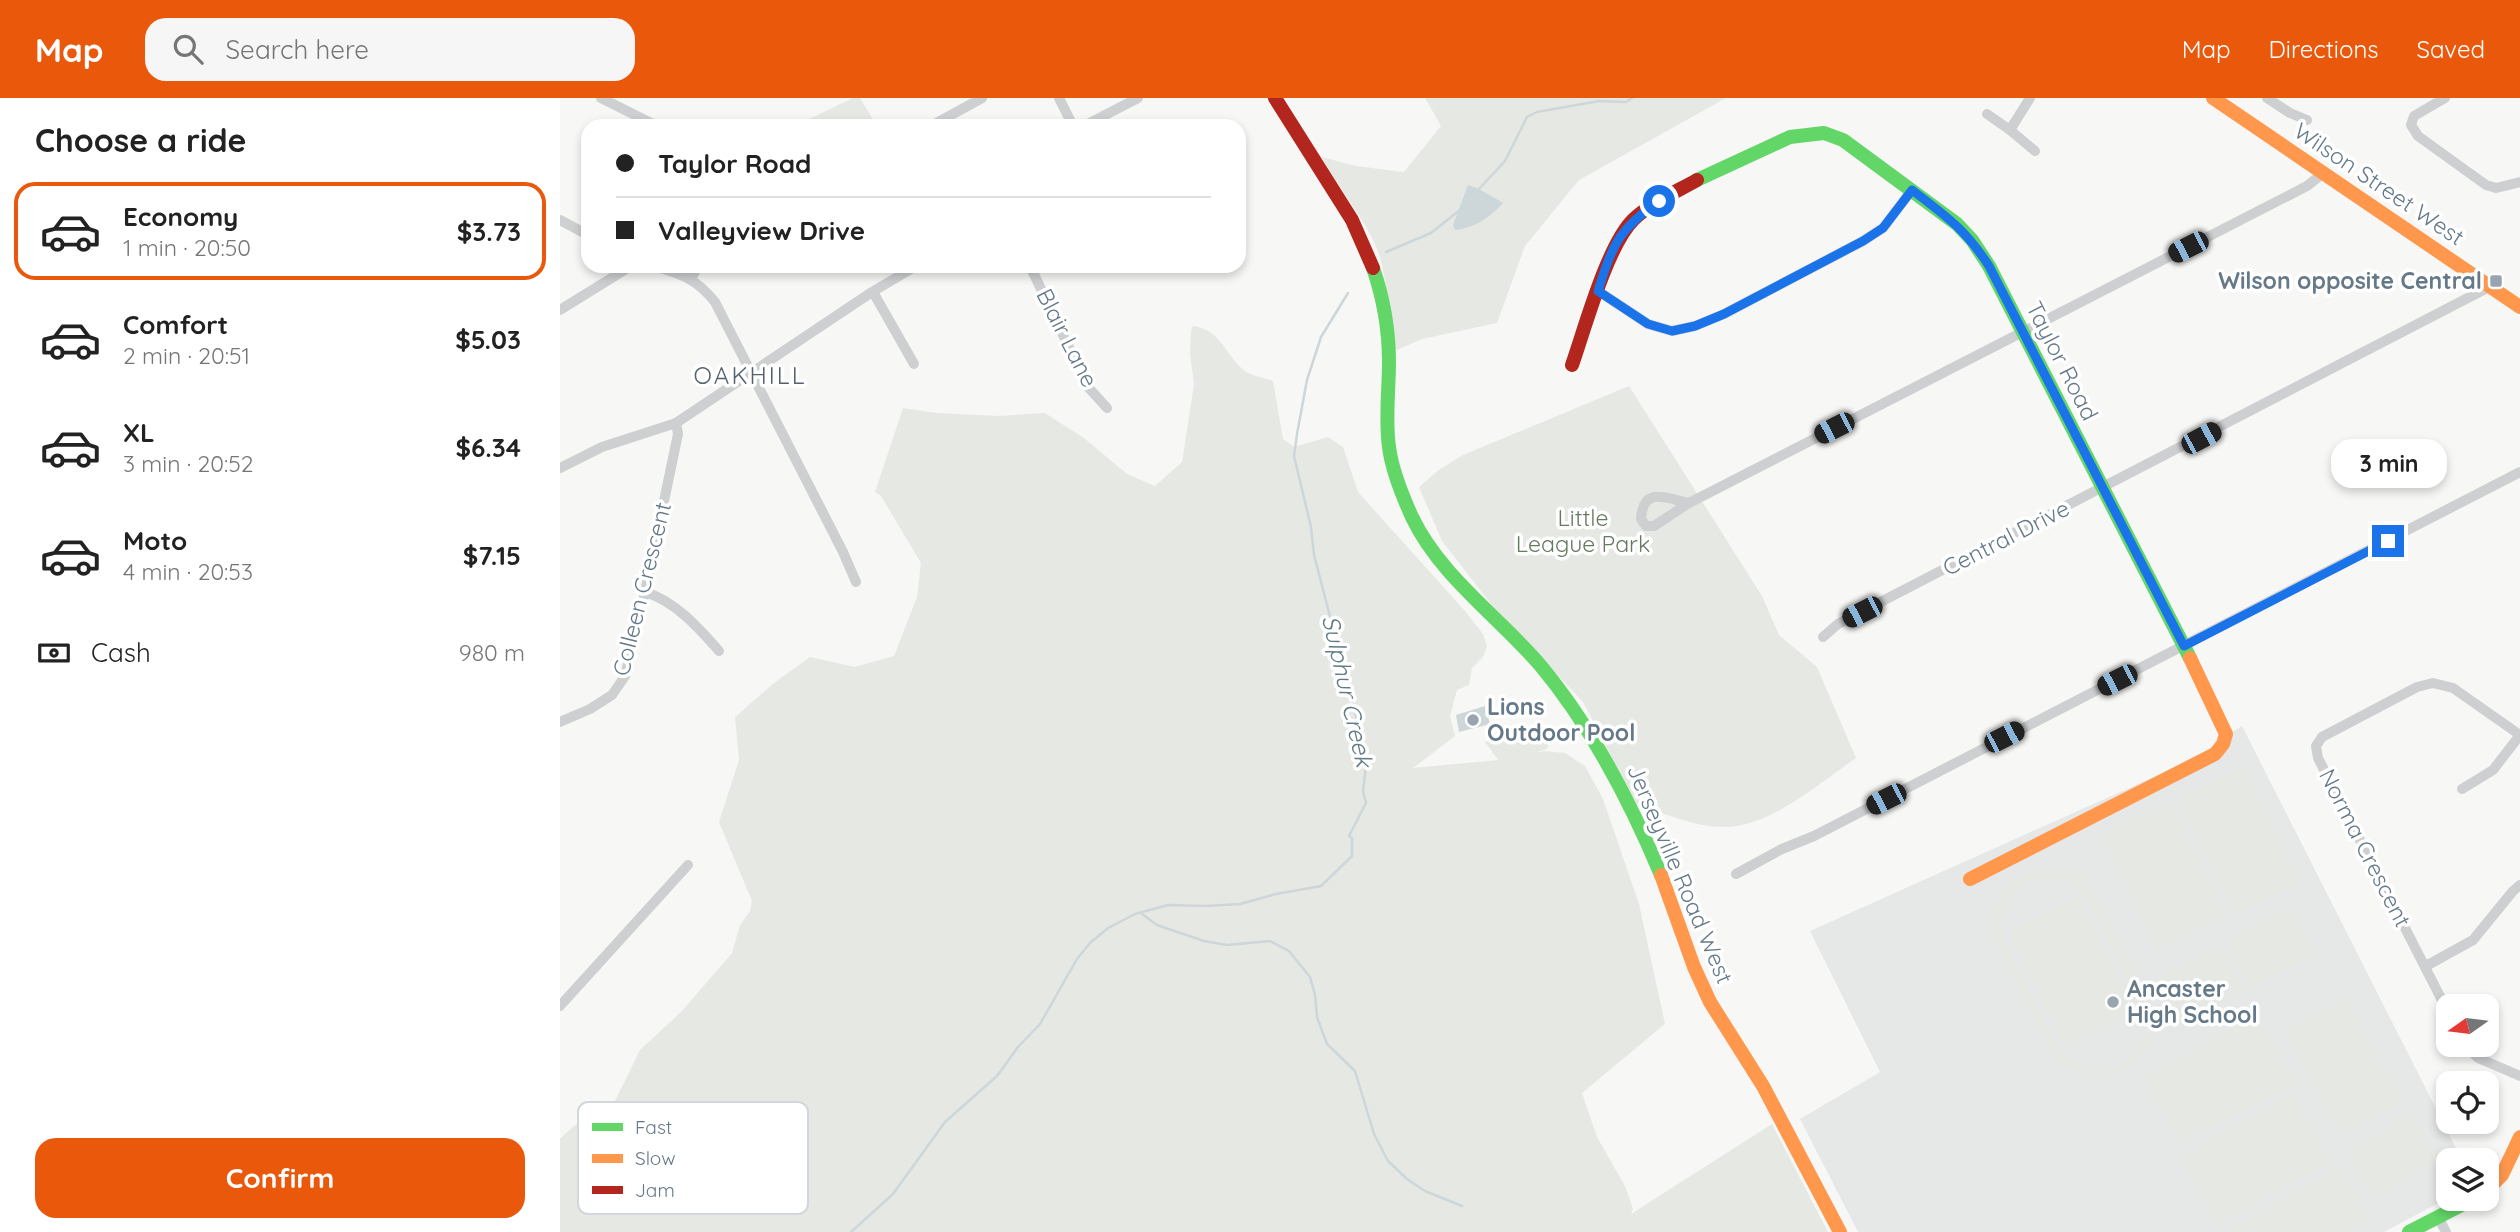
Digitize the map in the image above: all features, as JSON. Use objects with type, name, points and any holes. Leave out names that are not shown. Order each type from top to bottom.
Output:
[{"type":"main road","name":"Jerseyville Road West","points":[[1275,98],[1352,220],[1368,253],[1380,288],[1389,359],[1389,448],[1398,485],[1413,519],[1432,551],[1540,665],[1595,740],[1642,830],[1710,1002],[1763,1086],[1840,1232]]},
{"type":"main road","name":"Wilson Street West","points":[[2213,98],[2520,307]]},
{"type":"main road","name":"Taylor Road","points":[[1572,365],[1616,243],[1633,220],[1659,201],[1701,178],[1790,137],[1810,132],[1824,133],[1843,140],[1957,224],[1972,240],[1989,266],[2184,646],[2226,734],[2223,744],[2215,754],[1970,879]]},
{"type":"main road","points":[[2499,1178],[2520,1136]]},
{"type":"main road","points":[[2409,1232],[2450,1211]]},
{"type":"street","points":[[944,119],[982,98]]},
{"type":"street","points":[[1059,98],[1070,119]]},
{"type":"street","points":[[1098,119],[1138,98]]},
{"type":"street","points":[[2010,130],[2030,98]]},
{"type":"street","points":[[2267,98],[2307,120]]},
{"type":"street","points":[[2445,98],[2414,116],[2411,125],[2418,136],[2486,185],[2496,188],[2520,182]]},
{"type":"street","points":[[607,99],[644,119]]},
{"type":"street","points":[[1987,114],[2035,151]]},
{"type":"street","points":[[1689,503],[1654,496],[1647,499],[1642,506],[1641,519],[1646,526],[1654,526],[1689,503],[2307,186],[2322,174]]},
{"type":"street","points":[[1598,291],[1648,324],[1672,331],[1695,326],[1724,314],[1863,241],[1883,228],[1912,190]]},
{"type":"street","points":[[560,220],[581,231]]},
{"type":"street","points":[[560,310],[620,273]]},
{"type":"street","points":[[673,273],[704,287],[715,302],[856,582]]},
{"type":"street","points":[[691,279],[694,273]]},
{"type":"street","points":[[560,468],[602,447],[676,423],[904,273]]},
{"type":"street","name":"Blair Lane","points":[[1033,273],[1088,387],[1107,408]]},
{"type":"street","name":"Central Drive","points":[[1823,637],[1838,624],[2489,287]]},
{"type":"street","points":[[873,292],[914,364]]},
{"type":"street","name":"Colleen Crescent","points":[[560,722],[590,709],[612,695],[625,676],[678,434],[676,423]]},
{"type":"street","points":[[1736,874],[2520,472]]},
{"type":"street","points":[[645,592],[655,595],[695,624],[719,651]]},
{"type":"street","name":"Norma Crescent","points":[[2439,994],[2318,758],[2316,746],[2322,737],[2417,687],[2433,683],[2453,688],[2520,735]]},
{"type":"street","points":[[2462,789],[2493,770],[2520,735]]},
{"type":"street","points":[[560,1006],[688,865]]},
{"type":"street","points":[[2426,966],[2473,940],[2520,885]]},
{"type":"street","points":[[2477,1057],[2520,1076]]},
{"type":"street","points":[[2438,1217],[2446,1232]]},
{"type":"shaded area","points":[[1468,185],[1503,203],[1481,221],[1455,230],[1453,225]]},
{"type":"shaded area","name":"Lions Outdoor Pool","points":[[1485,706],[1490,724],[1459,732],[1456,715]]},
{"type":"shaded area","name":"Ancaster High School","points":[[2242,726],[2436,1109],[2436,1134],[2449,1134],[2456,1148],[2436,1148],[2436,1204],[2384,1232],[1858,1232],[1800,1119],[1880,1072],[1810,931],[2225,745],[2232,732]]},
{"type":"green space","points":[[853,98],[860,98],[873,119],[809,119]]},
{"type":"green space","points":[[1425,98],[1726,98],[1579,180],[1525,246],[1497,323],[1422,339],[1397,350],[1392,345],[1385,278],[1378,252],[1367,229],[1322,157],[1356,166],[1404,172],[1441,126]]},
{"type":"green space","points":[[1193,326],[1210,332],[1246,372],[1273,381],[1283,439],[1294,447],[1328,437],[1343,447],[1358,492],[1483,634],[1487,646],[1483,657],[1472,668],[1469,685],[1457,690],[1450,716],[1455,736],[1413,768],[1498,760],[1485,742],[1508,733],[1539,727],[1551,740],[1547,749],[1533,753],[1565,753],[1585,766],[1603,799],[1639,904],[1665,1024],[1582,1093],[1597,1137],[1625,1186],[1633,1209],[1631,1214],[1772,1124],[1828,1232],[560,1232],[560,1139],[578,1123],[578,1214],[808,1214],[808,1102],[614,1102],[640,1050],[682,1011],[732,953],[740,925],[750,911],[752,901],[719,822],[739,760],[735,717],[774,683],[810,657],[855,667],[894,656],[917,597],[921,563],[881,496],[875,492],[903,408],[937,413],[998,416],[1045,413],[1084,438],[1127,474],[1155,486],[1182,462],[1194,385],[1190,353]]},
{"type":"green space","name":"Little League Park","points":[[1629,386],[1762,596],[1779,635],[1817,667],[1856,758],[1777,812],[1742,825],[1702,825],[1636,804],[1583,702],[1494,608],[1442,541],[1419,487],[1440,469],[1463,455]]},
{"type":"green space","points":[[2244,767],[2299,882],[2235,913],[2180,797]]},
{"type":"green space","points":[[2170,801],[2225,917],[2157,950],[2102,834]]},
{"type":"green space","points":[[2040,869],[2061,869],[2087,876],[2160,1018],[2148,1049],[2129,1068],[2117,1073],[2081,1073],[2057,1061],[1988,926],[1995,905],[2005,889],[2020,878]],"holes":[[[2047,877],[2070,882],[2087,897],[2143,1009],[2144,1029],[2139,1046],[2117,1067],[2102,1070],[2086,1067],[2070,1059],[2056,1044],[2004,938],[2003,915],[2017,890]]]},
{"type":"green space","points":[[2079,898],[2137,1014],[2068,1048],[2010,932]]},
{"type":"green space","points":[[2291,908],[2315,956],[2250,988],[2226,940]]},
{"type":"green space","points":[[2220,944],[2244,992],[2179,1024],[2156,976]]},
{"type":"green space","points":[[2346,998],[2403,1103],[2342,1136],[2285,1031]]},
{"type":"green space","points":[[2260,1015],[2296,1083],[2180,1145],[2144,1077]]},
{"type":"green space","points":[[2293,1095],[2330,1162],[2217,1224],[2180,1157]]},
{"type":"green space","points":[[2413,1114],[2436,1155],[2436,1162],[2372,1198],[2347,1151]]},
{"type":"green space","points":[[2340,1167],[2369,1219],[2346,1232],[2229,1232],[2228,1230]]},
{"type":"waterway","points":[[1479,189],[1505,161],[1527,117],[1537,112],[1599,101],[1626,102],[1632,98]]},
{"type":"waterway","name":"Sulphur Creek","points":[[1386,252],[1431,233],[1461,209]]},
{"type":"waterway","name":"Sulphur Creek","points":[[851,1232],[893,1194],[945,1122],[997,1076],[1018,1047],[1040,1024],[1077,959],[1090,943],[1108,928],[1135,914],[1168,905],[1240,904],[1321,886],[1352,856],[1352,838],[1349,836],[1366,803],[1363,791],[1367,758],[1314,555],[1311,527],[1294,456],[1307,380],[1321,337],[1348,293]]},
{"type":"waterway","points":[[1142,914],[1157,925],[1204,941],[1227,945],[1270,941],[1289,951],[1310,977],[1317,1017],[1327,1044],[1355,1071],[1374,1134],[1388,1161],[1425,1191],[1462,1206]]},
{"type":"traffic: fast","points":[[1697,180],[1790,137],[1824,133],[1843,140],[1957,224],[1972,240],[1989,266],[2190,658]]},
{"type":"traffic: fast","points":[[1373,268],[1388,339],[1387,426],[1390,456],[1412,517],[1424,538],[1454,577],[1524,647],[1559,689],[1593,739],[1623,792],[1661,875]]},
{"type":"traffic: fast","points":[[2409,1232],[2450,1211]]},
{"type":"traffic: slow","points":[[2213,98],[2520,307]]},
{"type":"traffic: slow","points":[[1970,879],[2215,754],[2223,744],[2226,734],[2190,658]]},
{"type":"traffic: slow","points":[[1661,875],[1694,967],[1710,1002],[1763,1086],[1840,1232]]},
{"type":"traffic: slow","points":[[2499,1178],[2520,1137]]},
{"type":"traffic: jam","points":[[1275,98],[1352,220],[1373,268]]},
{"type":"traffic: jam","points":[[1572,365],[1598,288],[1623,232],[1647,208],[1697,180]]},
{"type":"place","name":"Wilson opposite Central","points":[[2496,281]]},
{"type":"place","name":"Lions Outdoor Pool","points":[[1473,720]]},
{"type":"place","name":"Ancaster High School","points":[[2113,1002]]},
{"type":"district","name":"OAKHILL","points":[[750,376]]},
{"type":"route","points":[[1659,201],[1633,220],[1616,243],[1598,291],[1648,324],[1672,331],[1695,326],[1724,314],[1863,241],[1883,228],[1912,190],[1957,224],[1972,240],[1989,266],[2184,646],[2388,541]]}]
